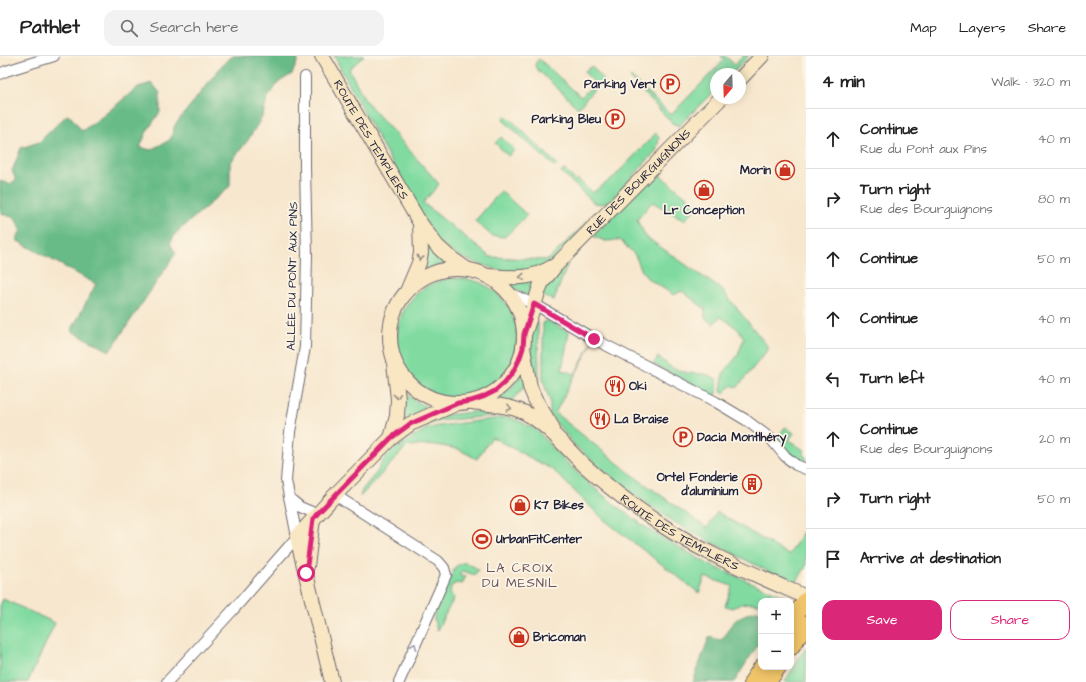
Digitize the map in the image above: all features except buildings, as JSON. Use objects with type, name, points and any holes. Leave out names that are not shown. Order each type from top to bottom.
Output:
[{"type":"main road","name":"ROUTE DES TEMPLIERS","points":[[322,56],[420,223],[437,246],[448,256],[469,270]]},
{"type":"main road","points":[[746,73],[762,56]]},
{"type":"main road","name":"RUE DES BOURGUIGNONS","points":[[523,341],[541,284],[556,265],[716,104]]},
{"type":"main road","name":"ROUTE DES TEMPLIERS","points":[[407,291],[419,263],[421,253],[420,223]]},
{"type":"main road","name":"RUE DES BOURGUIGNONS","points":[[485,275],[524,278],[541,274],[556,265]]},
{"type":"main road","points":[[332,682],[297,537],[315,516],[391,438],[410,424],[464,402],[483,397],[495,391],[513,372],[519,360],[523,341],[519,312],[514,301],[507,292],[485,275],[469,270],[452,269],[435,272],[420,280],[407,291],[400,300],[391,322],[390,345],[393,357],[398,399],[397,416],[391,438]]},
{"type":"main road","name":"ROUTE DES TEMPLIERS","points":[[523,341],[530,387],[535,400],[547,421],[567,448]]},
{"type":"main road","points":[[393,357],[399,370],[418,390],[430,397],[444,402],[464,402]]},
{"type":"main road","name":"ROUTE DES TEMPLIERS","points":[[464,402],[510,408],[528,414],[609,487],[660,524],[692,543],[806,598]]},
{"type":"main road","points":[[306,573],[315,516]]},
{"type":"main road","points":[[794,617],[806,598]]},
{"type":"main road","points":[[794,642],[806,624]]},
{"type":"main road","points":[[752,682],[760,670]]},
{"type":"main road","points":[[768,682],[776,670]]},
{"type":"street","points":[[0,74],[54,56]]},
{"type":"street","name":"ALLÉE DU PONT AUX PINS","points":[[297,537],[288,498],[286,481],[290,432],[305,347],[307,255],[304,167],[305,77]]},
{"type":"street","points":[[507,292],[534,304],[600,342],[727,408],[771,439],[785,456],[796,465],[806,469]]},
{"type":"street","points":[[335,495],[438,562],[444,568],[446,575],[399,682]]},
{"type":"street","points":[[288,498],[315,516]]},
{"type":"street","points":[[167,682],[234,610],[297,537]]},
{"type":"green space","points":[[233,56],[295,56],[298,60],[292,74],[279,82],[268,97],[262,117],[248,140],[230,163],[230,186],[175,234],[170,244],[176,253],[110,351],[71,331],[96,284],[16,240],[21,230],[15,218],[3,214],[0,210],[0,181],[10,184],[16,180],[12,171],[21,148],[39,142],[67,115],[71,117],[82,131],[138,87],[152,83],[160,93],[160,112],[147,131],[140,147],[150,150],[170,140],[175,125],[223,64]]},
{"type":"green space","points":[[334,56],[364,56],[349,69],[365,100],[439,184],[423,203],[490,257],[548,260],[584,225],[586,220],[586,225],[550,263],[537,270],[510,274],[459,257],[436,240],[375,133]]},
{"type":"green space","points":[[721,56],[725,56],[735,65],[743,56],[749,56],[738,68],[716,68],[724,60]]},
{"type":"green space","points":[[539,59],[581,97],[595,83],[585,73],[585,71],[592,66],[603,79],[578,108],[535,67],[536,62]]},
{"type":"green space","points":[[710,75],[710,95],[679,126],[672,123],[630,78],[631,77],[671,115]]},
{"type":"green space","points":[[505,116],[508,117],[557,164],[555,167],[504,121],[503,118]]},
{"type":"green space","points":[[656,133],[659,139],[656,151],[609,202],[602,204],[594,203],[561,172],[565,170],[576,181],[578,179],[592,193],[614,177]]},
{"type":"green space","points":[[501,137],[515,150],[508,156],[495,143]]},
{"type":"green space","points":[[656,172],[698,206],[685,220],[652,202],[637,220],[646,237],[722,290],[769,348],[737,388],[732,385],[724,393],[721,391],[723,374],[738,355],[744,338],[738,329],[721,317],[713,324],[705,318],[705,309],[682,291],[674,295],[647,278],[635,255],[620,240],[605,241],[593,236]]},
{"type":"green space","points":[[501,191],[527,215],[505,237],[492,236],[475,221]]},
{"type":"green space","points":[[424,236],[452,262],[420,271]]},
{"type":"green space","points":[[568,263],[554,300],[544,297],[542,294],[547,286]]},
{"type":"green space","points":[[544,275],[531,297],[511,288],[503,280]]},
{"type":"green space","points":[[457,278],[480,283],[490,288],[499,296],[507,305],[512,315],[517,338],[512,361],[507,371],[499,380],[490,388],[480,393],[457,398],[434,393],[424,388],[415,380],[407,371],[402,361],[397,338],[402,315],[407,305],[415,296],[424,288],[434,283]]},
{"type":"green space","points":[[548,321],[569,332],[562,370],[575,374],[594,339],[555,413],[635,477],[707,528],[717,512],[789,555],[806,527],[806,566],[795,585],[674,522],[628,491],[576,447],[550,415],[550,401],[543,380],[543,322]]},
{"type":"green space","points":[[538,323],[539,376],[538,380],[534,383],[531,332],[532,325]]},
{"type":"green space","points":[[658,357],[672,368],[688,373],[705,374],[717,379],[717,394],[715,396],[653,364]]},
{"type":"green space","points":[[524,369],[526,385],[510,403],[494,402],[513,386]]},
{"type":"green space","points":[[401,389],[417,401],[435,410],[405,423],[400,417]]},
{"type":"green space","points":[[492,410],[505,413],[500,415],[439,421],[426,426],[387,450],[409,430],[445,415]]},
{"type":"green space","points":[[508,417],[517,420],[537,430],[555,451],[587,482],[651,531],[710,565],[788,598],[758,598],[758,604],[746,603],[732,608],[725,606],[732,586],[705,577],[699,593],[603,519],[553,470],[492,437],[477,459],[458,449],[436,445],[407,446],[360,497],[362,490],[377,472],[382,462],[390,452],[426,429]]},
{"type":"green space","points":[[785,427],[794,433],[789,440],[805,451],[803,455],[806,457],[806,464],[801,464],[779,445],[778,438]]},
{"type":"green space","points":[[462,563],[467,563],[478,569],[475,575],[463,571],[460,573],[461,577],[466,576],[462,584],[457,583],[451,586],[450,593],[454,598],[437,630],[434,614],[455,567]]},
{"type":"green space","points":[[3,599],[55,623],[28,682],[0,682],[0,606]]},
{"type":"green space","points":[[758,611],[758,645],[734,682],[693,682],[709,637],[720,640],[724,638],[733,623],[745,615]]},
{"type":"green space","points":[[806,647],[806,682],[785,682],[792,670],[794,670],[794,667]]},
{"type":"place","name":"Parking Vert","points":[[670,84]]},
{"type":"place","name":"Parking Bleu","points":[[615,119]]},
{"type":"place","name":"Morin","points":[[785,170]]},
{"type":"place","name":"Lr Conception","points":[[704,190]]},
{"type":"place","name":"Oki","points":[[615,386]]},
{"type":"place","name":"La Braise","points":[[600,419]]},
{"type":"place","name":"Dacia Montlhéry","points":[[683,437]]},
{"type":"place","name":"Ortel Fonderie d'aluminium","points":[[752,484]]},
{"type":"place","name":"K7 Bikes","points":[[520,505]]},
{"type":"place","name":"UrbanFitCenter","points":[[482,539]]},
{"type":"place","name":"Bricoman","points":[[519,637]]},
{"type":"district","name":"LA CROIX DU MESNIL","points":[[520,574]]},
{"type":"route","points":[[306,573],[313,519],[317,514],[391,438],[410,424],[458,403],[483,397],[495,391],[505,382],[513,372],[519,360],[523,348],[524,334],[534,304],[594,339]]}]
